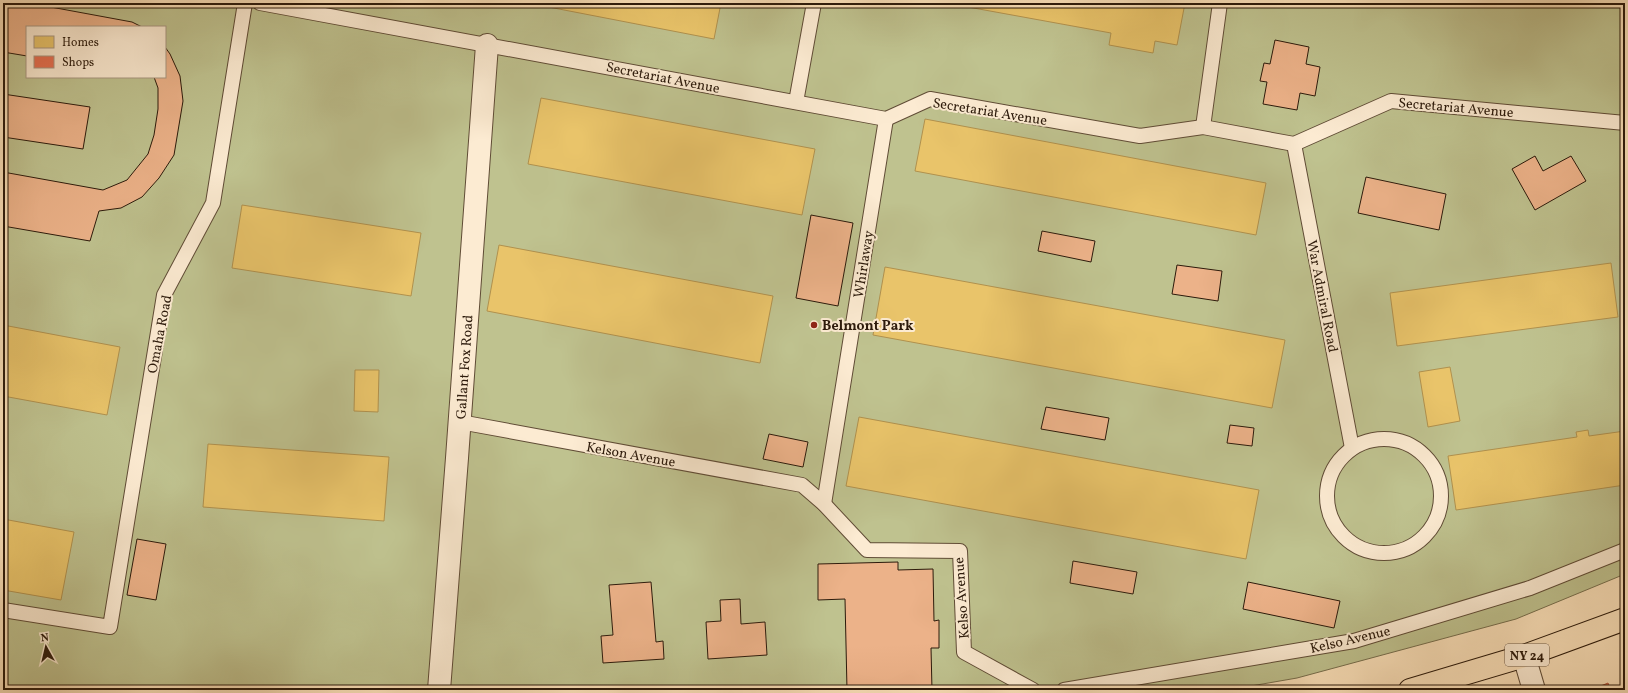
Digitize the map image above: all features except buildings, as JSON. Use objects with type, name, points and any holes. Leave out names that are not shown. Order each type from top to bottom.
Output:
[{"type":"main road","name":"NY 24","points":[[1410,690],[1524,656],[1625,618]]},
{"type":"street","name":"Gallant Fox Road","points":[[439,690],[487,45]]},
{"type":"street","points":[[1524,656],[1534,690]]},
{"type":"lane","name":"Omaha Road","points":[[3,610],[110,627],[164,295],[213,203],[245,3]]},
{"type":"lane","name":"Secretariat Avenue","points":[[260,3],[886,119],[930,99],[1140,136],[1203,127],[1294,144],[1391,101],[1625,123]]},
{"type":"lane","points":[[796,102],[814,3]]},
{"type":"lane","points":[[1203,127],[1220,3]]},
{"type":"lane","name":"Whirlaway","points":[[824,504],[886,119]]},
{"type":"lane","name":"War Admiral Road","points":[[1294,144],[1352,448]]},
{"type":"lane","name":"Kelson Avenue","points":[[460,422],[802,485]]},
{"type":"lane","points":[[1390,439],[1409,445],[1425,456],[1436,473],[1441,492],[1439,512],[1430,530],[1418,542],[1401,551],[1383,553],[1366,550],[1350,542],[1337,530],[1329,514],[1326,495],[1328,484],[1338,462],[1352,448],[1370,440],[1390,439]]},
{"type":"lane","name":"Kelso Avenue","points":[[802,485],[824,504],[867,550],[960,552],[964,652],[1033,690]]},
{"type":"lane","name":"Kelso Avenue","points":[[1064,690],[1354,641],[1530,588],[1625,550]]},
{"type":"green space","name":"Belmont Park","points":[[3,3],[1625,3],[1625,574],[1516,619],[1297,678],[1228,690],[3,690]]},
{"type":"place","name":"Belmont Park","points":[[814,325]]}]
